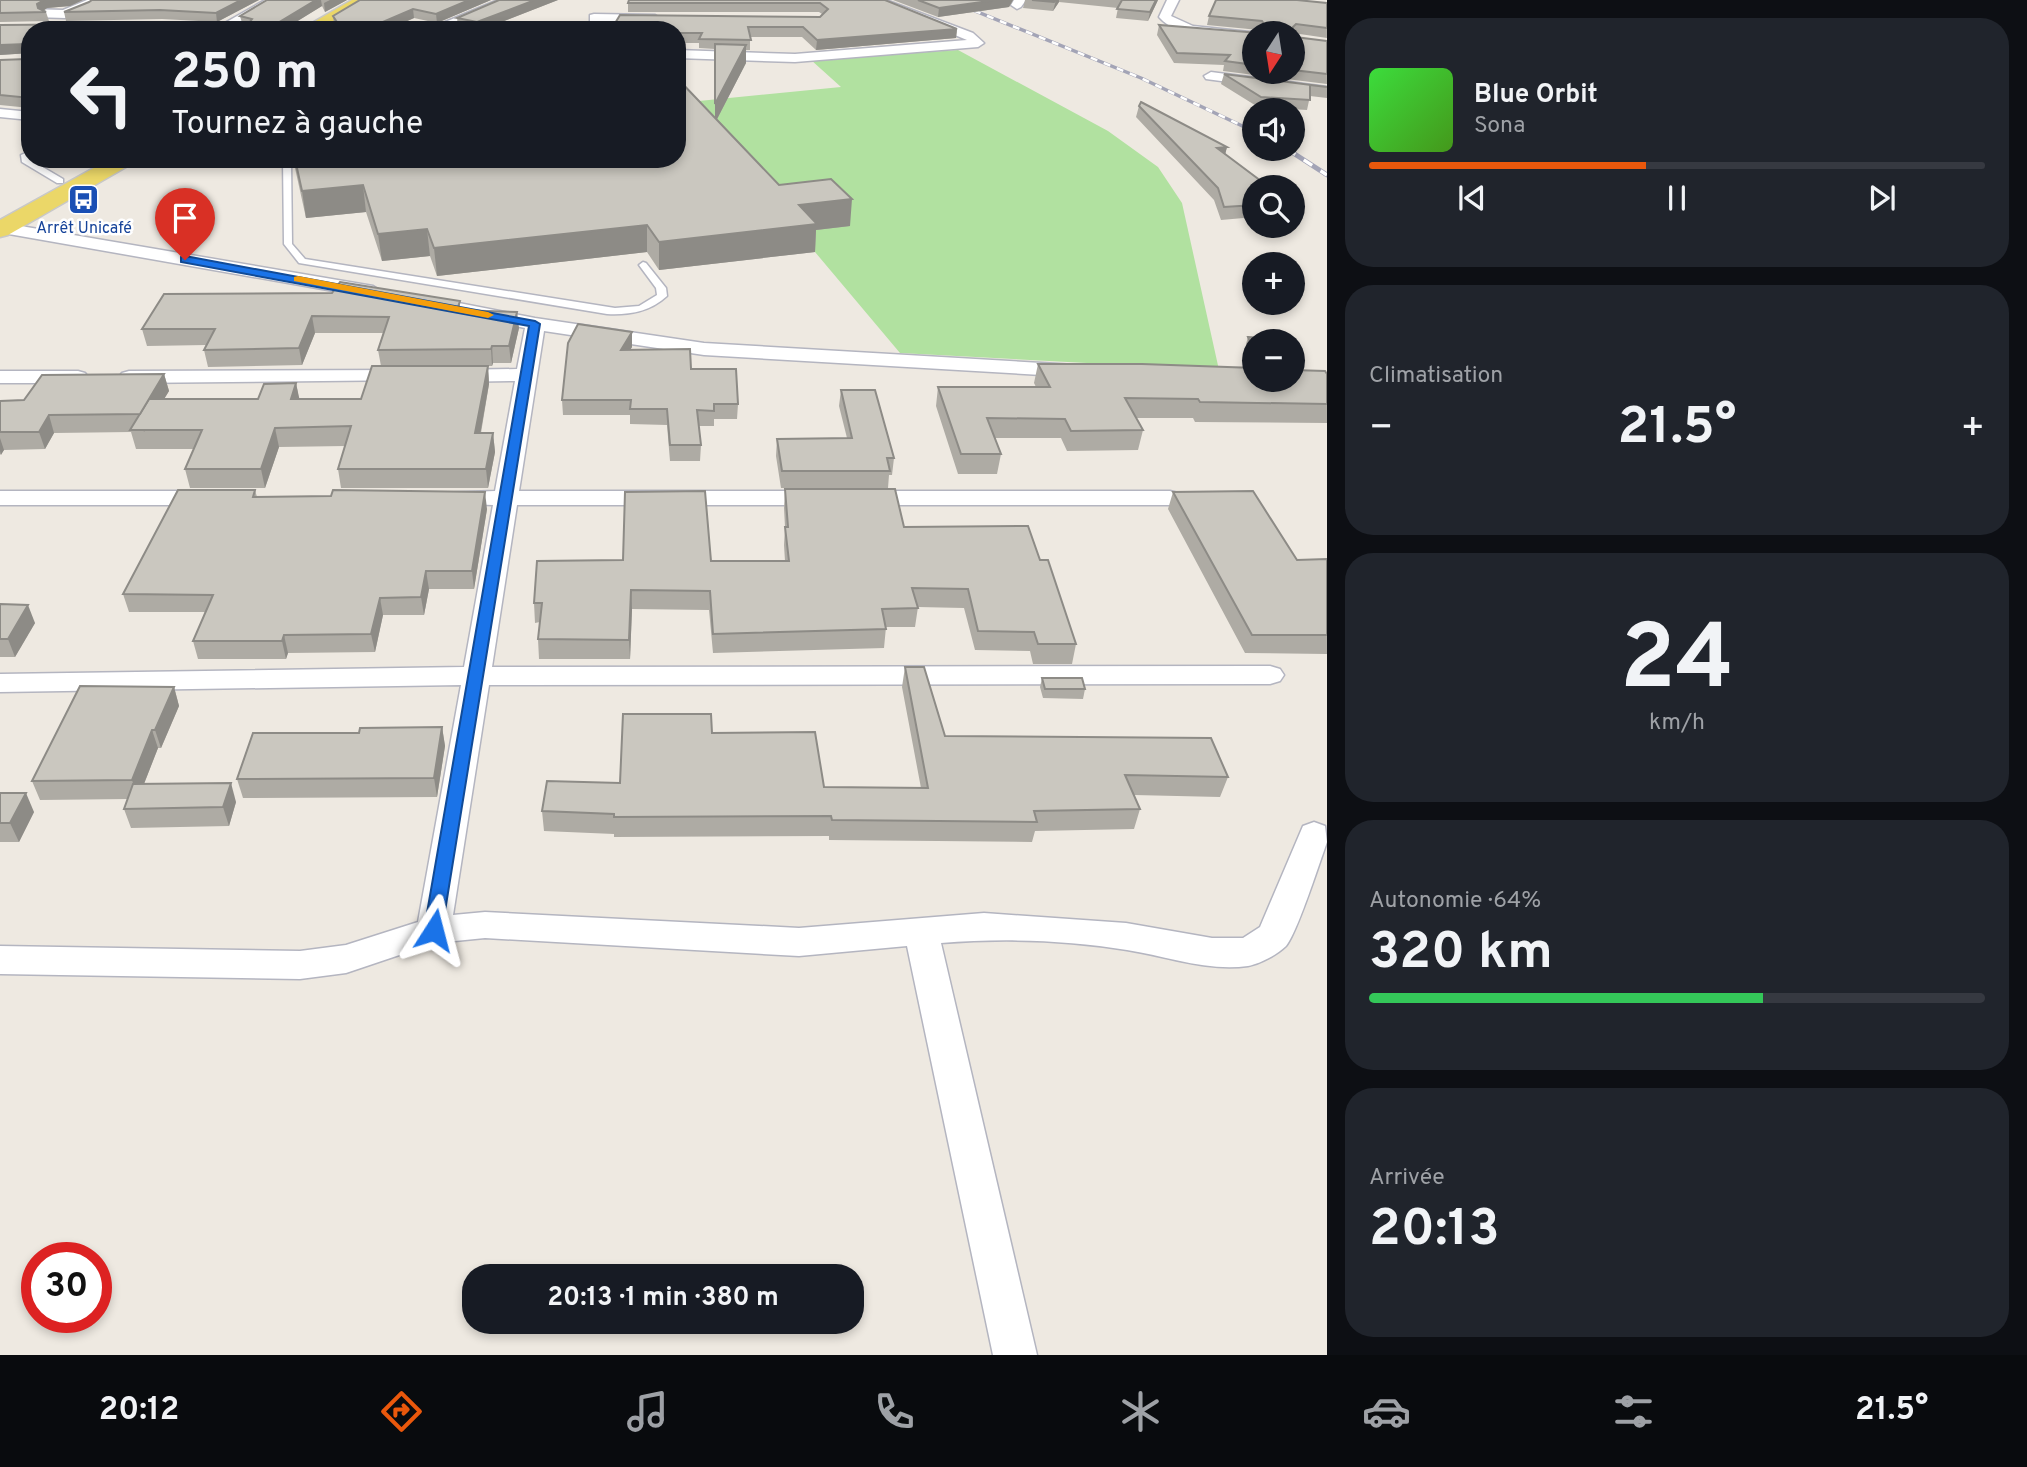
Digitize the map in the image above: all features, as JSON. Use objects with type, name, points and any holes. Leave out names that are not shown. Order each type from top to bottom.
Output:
[{"type":"main road","points":[[324,21],[363,0]]},
{"type":"main road","points":[[344,21],[381,0]]},
{"type":"main road","points":[[1,224],[60,181],[83,168]]},
{"type":"main road","points":[[1,224],[109,168]]},
{"type":"street","points":[[0,12],[65,14],[97,0]]},
{"type":"street","points":[[235,21],[274,0]]},
{"type":"street","points":[[358,0],[363,0]]},
{"type":"street","points":[[455,21],[508,0]]},
{"type":"street","points":[[686,54],[795,58],[978,43],[969,36],[876,0]]},
{"type":"street","points":[[1173,0],[1164,17],[1171,24],[1196,30],[1242,35]]},
{"type":"street","points":[[590,21],[606,7]]},
{"type":"street","points":[[615,21],[668,19]]},
{"type":"street","points":[[1211,76],[1327,92]]},
{"type":"street","points":[[0,113],[21,115]]},
{"type":"street","points":[[1,224],[535,324],[736,352],[1091,372]]},
{"type":"street","points":[[434,930],[535,324]]},
{"type":"street","points":[[0,377],[526,375]]},
{"type":"street","points":[[0,498],[232,498]]},
{"type":"street","points":[[424,498],[1170,499]]},
{"type":"street","points":[[0,683],[476,676],[1270,675]]},
{"type":"street","points":[[0,960],[300,965],[346,959],[434,930],[485,925],[799,942],[984,926],[1126,936],[1212,951],[1249,952],[1274,936],[1314,834]]},
{"type":"street","points":[[921,931],[1015,1355]]},
{"type":"lane","points":[[38,168],[60,181]]},
{"type":"lane","points":[[287,168],[288,244],[302,261],[630,313],[649,307],[662,296],[661,288],[643,265]]},
{"type":"green space","points":[[958,50],[1108,131],[1158,167],[1182,203],[1219,370],[900,353],[815,252],[686,111],[686,102],[841,87],[811,60]]},
{"type":"building","points":[[0,0],[44,0],[37,4],[38,8],[46,12],[0,13]]},
{"type":"building","points":[[92,0],[241,0],[216,13],[160,10],[64,12]]},
{"type":"building","points":[[267,0],[316,0],[281,21],[250,21],[252,19],[240,16]]},
{"type":"building","points":[[360,0],[469,0],[436,14],[413,9],[385,21],[336,21],[333,16]]},
{"type":"building","points":[[499,0],[535,0],[480,21],[457,18]]},
{"type":"building","points":[[629,0],[885,0],[957,29],[817,40],[803,27],[748,27],[751,40],[699,39],[702,33],[686,33],[686,21],[616,21],[620,15],[820,17],[828,9],[820,3],[628,3]]},
{"type":"building","points":[[918,0],[996,0],[939,8]]},
{"type":"building","points":[[1122,0],[1156,0],[1150,12],[1117,9]]},
{"type":"building","points":[[1216,0],[1297,0],[1327,3],[1327,28],[1306,25],[1306,21],[1262,21],[1209,16]]},
{"type":"building","points":[[0,25],[21,25],[21,44],[0,45]]},
{"type":"building","points":[[1159,25],[1242,32],[1242,63],[1225,61],[1230,55],[1177,53]]},
{"type":"building","points":[[1306,38],[1327,41],[1327,74],[1306,72]]},
{"type":"building","points":[[715,44],[746,45],[715,104]]},
{"type":"building","points":[[21,59],[21,97],[0,95],[0,60]]},
{"type":"building","points":[[1224,74],[1242,76],[1242,84],[1303,84],[1327,87],[1310,85],[1310,100],[1261,97]]},
{"type":"building","points":[[686,87],[779,185],[831,179],[852,199],[799,205],[817,224],[659,242],[647,225],[434,248],[427,229],[378,234],[363,185],[302,191],[297,168],[686,168]]},
{"type":"building","points":[[1141,102],[1227,147],[1217,148],[1253,175],[1242,175],[1242,206],[1224,207],[1218,188],[1139,106]]},
{"type":"building","points":[[340,282],[460,301],[457,310],[517,312],[509,346],[492,346],[491,349],[378,350],[389,317],[312,316],[299,348],[204,350],[215,329],[142,329],[164,294],[332,293]]},
{"type":"building","points":[[578,324],[632,332],[621,350],[690,349],[691,369],[736,369],[738,404],[714,404],[714,411],[697,410],[701,445],[670,445],[667,409],[630,409],[631,400],[562,400],[568,343]]},
{"type":"building","points":[[1038,364],[1242,368],[1242,392],[1305,392],[1305,370],[1325,371],[1327,404],[1125,398],[1143,430],[1071,431],[1065,419],[987,418],[1001,454],[961,454],[938,387],[1050,387]]},
{"type":"building","points":[[372,366],[488,366],[475,433],[493,433],[486,469],[338,469],[351,426],[275,428],[261,469],[185,469],[202,430],[130,430],[149,399],[258,399],[264,384],[296,383],[291,399],[361,399]]},
{"type":"building","points":[[164,374],[140,414],[49,415],[39,432],[0,432],[0,401],[24,400],[42,375]]},
{"type":"building","points":[[841,390],[875,390],[894,458],[887,458],[890,471],[782,471],[777,439],[852,438]]},
{"type":"building","points":[[785,489],[895,489],[904,527],[1028,526],[1040,560],[1048,560],[1076,644],[1038,644],[1034,632],[978,631],[968,589],[912,588],[918,608],[882,609],[886,629],[713,634],[710,591],[631,590],[629,640],[538,639],[542,603],[534,603],[537,561],[623,560],[625,492],[705,491],[711,561],[789,561],[785,527],[788,527]]},
{"type":"building","points":[[178,490],[255,490],[253,497],[331,496],[333,490],[485,492],[472,571],[426,571],[421,597],[380,598],[371,634],[284,635],[282,641],[193,641],[213,595],[123,594]]},
{"type":"building","points":[[1253,491],[1297,560],[1327,559],[1327,635],[1252,635],[1173,492]]},
{"type":"building","points":[[0,604],[28,605],[8,639],[0,639]]},
{"type":"building","points":[[905,667],[924,667],[945,736],[1211,738],[1228,777],[1125,775],[1140,809],[1034,811],[1037,822],[832,820],[831,816],[614,817],[614,814],[542,811],[547,781],[620,783],[623,714],[711,714],[712,733],[815,732],[824,787],[928,788]]},
{"type":"building","points":[[1042,678],[1082,678],[1085,689],[1045,689]]},
{"type":"building","points":[[80,686],[174,687],[155,730],[152,730],[132,780],[32,781]]},
{"type":"building","points":[[442,727],[434,778],[237,779],[253,733],[359,733],[360,728]]},
{"type":"building","points":[[231,783],[223,807],[124,809],[133,784]]},
{"type":"building","points":[[0,793],[26,793],[10,823],[0,823]]},
{"type":"railway","points":[[948,0],[1141,78],[1242,126]]},
{"type":"railway","points":[[1305,161],[1327,175]]},
{"type":"slow traffic","points":[[298,279],[488,315]]},
{"type":"place","name":"Arrêt Unicafé","points":[[84,200]]},
{"type":"route","points":[[185,260],[357,289],[535,324],[434,930]]}]
